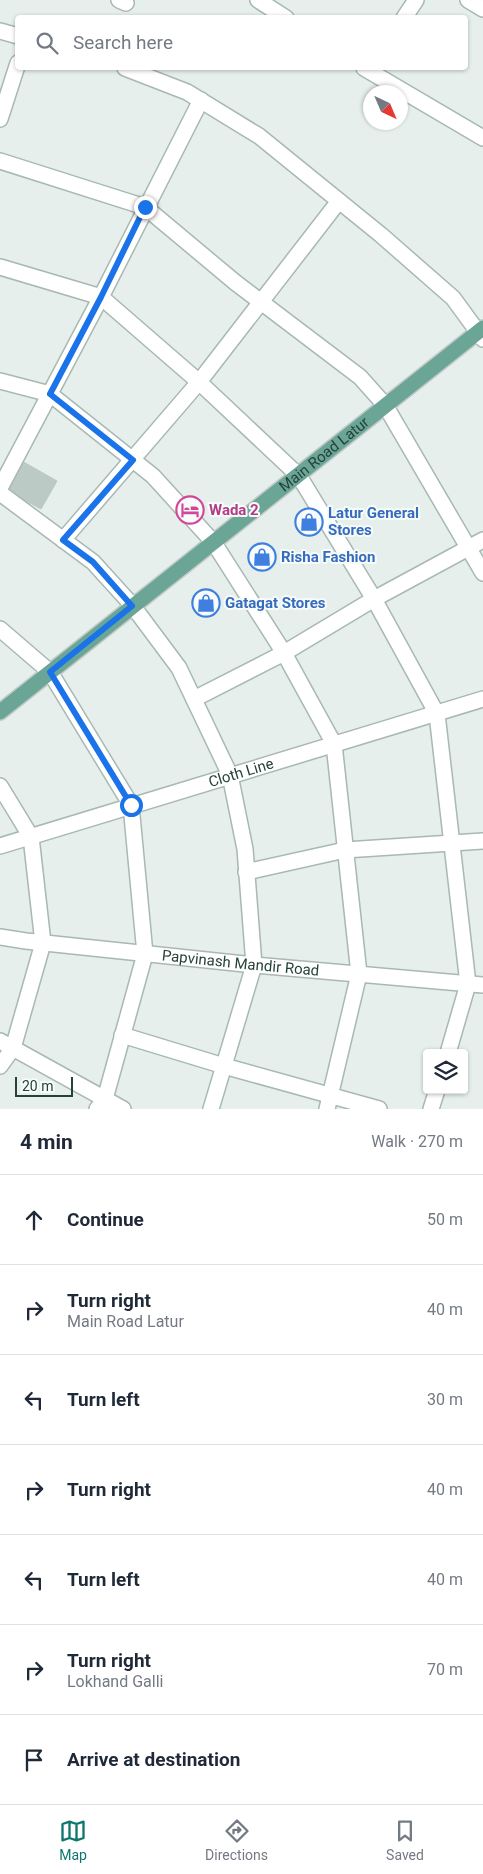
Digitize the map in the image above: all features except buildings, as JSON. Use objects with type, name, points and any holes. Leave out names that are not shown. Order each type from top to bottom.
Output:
[{"type":"main road","name":"Main Road Latur","points":[[0,712],[386,405],[482,333]]},
{"type":"street","points":[[258,0],[281,15]]},
{"type":"street","points":[[406,15],[416,0]]},
{"type":"street","points":[[468,0],[483,10]]},
{"type":"street","points":[[0,31],[15,35]]},
{"type":"street","points":[[0,118],[16,70]]},
{"type":"street","points":[[130,70],[187,92],[260,136],[340,201],[453,298],[482,333]]},
{"type":"street","points":[[370,70],[483,138]]},
{"type":"street","points":[[0,488],[101,297],[145,207],[201,100]]},
{"type":"street","points":[[0,161],[145,207],[261,302],[360,377],[386,405],[483,573]]},
{"type":"street","points":[[63,540],[199,382],[340,201]]},
{"type":"street","points":[[0,267],[101,297],[199,382],[299,476],[374,599],[436,714],[452,844],[476,984],[450,1049]]},
{"type":"street","points":[[0,381],[50,394],[153,476],[214,543],[284,653],[334,744],[359,974],[328,1103]]},
{"type":"street","points":[[0,493],[93,562],[132,606],[179,668],[230,775],[245,849],[254,965],[211,1109]]},
{"type":"street","points":[[194,699],[284,653],[374,599],[483,540]]},
{"type":"street","points":[[0,629],[50,672],[131,805],[145,954],[101,1104]]},
{"type":"street","name":"Cloth Line","points":[[0,846],[483,699]]},
{"type":"street","points":[[0,786],[31,836],[43,943],[6,1044],[0,1066]]},
{"type":"street","points":[[246,872],[345,850],[483,841]]},
{"type":"street","name":"Papvinash Mandir Road","points":[[0,937],[254,965],[476,984]]},
{"type":"street","points":[[122,1034],[224,1066],[328,1103],[379,1109]]},
{"type":"street","points":[[6,1044],[101,1104],[123,1109]]},
{"type":"street","points":[[431,1109],[436,1094]]},
{"type":"place","name":"Wada 2","points":[[190,510]]},
{"type":"place","name":"Latur General Stores","points":[[309,522]]},
{"type":"place","name":"Risha Fashion","points":[[262,557]]},
{"type":"place","name":"Gatagat Stores","points":[[206,603]]},
{"type":"route","points":[[131,805],[50,672],[132,606],[93,562],[63,540],[133,460],[50,394],[101,297],[145,207]]}]
